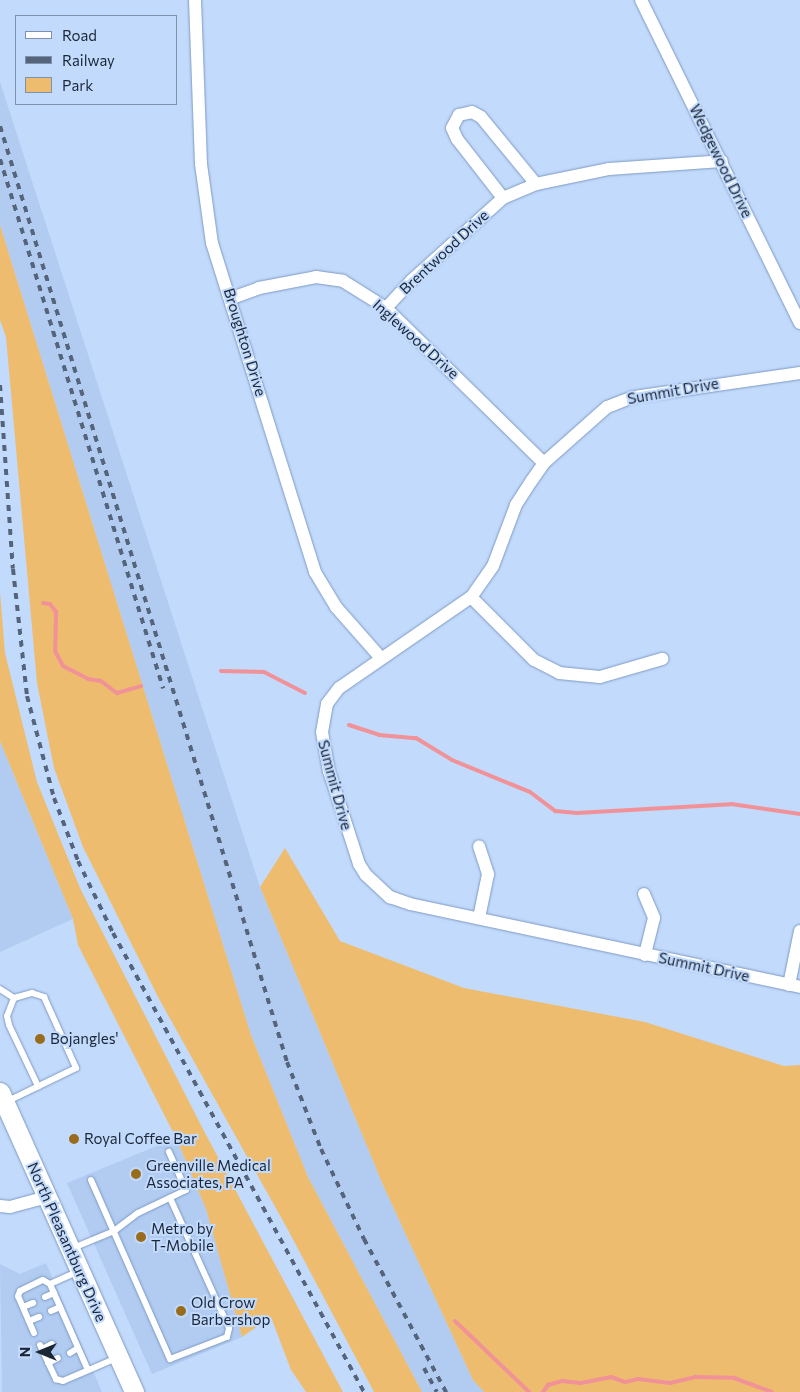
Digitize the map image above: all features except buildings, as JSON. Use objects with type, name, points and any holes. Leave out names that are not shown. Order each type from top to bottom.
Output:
[{"type":"main road","name":"North Pleasantburg Drive","points":[[2,1097],[134,1392]]},
{"type":"street","name":"Broughton Drive","points":[[195,0],[204,204],[212,242],[232,298],[315,572],[336,607],[380,657]]},
{"type":"street","name":"Wedgewood Drive","points":[[641,0],[722,161],[800,323]]},
{"type":"street","name":"Brentwood Drive","points":[[503,198],[457,139],[452,128],[459,115],[472,112],[480,117],[536,184]]},
{"type":"street","name":"Brentwood Drive","points":[[386,308],[419,274],[503,198],[536,184],[609,169],[722,161]]},
{"type":"street","name":"Inglewood Drive","points":[[232,298],[292,281],[329,278],[343,281],[386,308],[544,463]]},
{"type":"street","name":"Summit Drive","points":[[795,986],[390,897],[366,875],[352,845],[322,747],[324,716],[340,688],[380,657],[471,597],[493,566],[516,506],[544,463],[618,401],[800,373]]},
{"type":"street","points":[[471,597],[534,660],[559,673],[600,677],[662,659]]},
{"type":"street","points":[[479,846],[488,874],[479,918]]},
{"type":"street","points":[[644,894],[654,918],[645,954]]},
{"type":"street","points":[[795,986],[800,931]]},
{"type":"street","points":[[0,1206],[10,1207],[47,1198]]},
{"type":"lane","points":[[0,988],[14,998],[40,994],[44,997],[76,1068],[38,1086],[2,1097]]},
{"type":"lane","points":[[14,998],[7,1016],[9,1025],[38,1086]]},
{"type":"lane","points":[[69,1250],[114,1232],[138,1213],[186,1190],[170,1152]]},
{"type":"lane","points":[[91,1180],[170,1359],[226,1337],[229,1328],[170,1198]]},
{"type":"lane","points":[[50,1284],[79,1271]]},
{"type":"lane","points":[[34,1333],[18,1296],[20,1291],[44,1280],[50,1284],[88,1370]]},
{"type":"lane","points":[[45,1297],[54,1293]]},
{"type":"lane","points":[[23,1308],[33,1303]]},
{"type":"lane","points":[[52,1311],[60,1307]]},
{"type":"lane","points":[[29,1321],[39,1317]]},
{"type":"lane","points":[[58,1326],[66,1322]]},
{"type":"lane","points":[[64,1339],[72,1335]]},
{"type":"lane","points":[[52,1344],[41,1347],[56,1379],[63,1381],[118,1357]]},
{"type":"lane","points":[[70,1353],[78,1348]]},
{"type":"lane","points":[[48,1363],[58,1358]]},
{"type":"shaded area","points":[[0,82],[260,887],[383,1185],[473,1380],[484,1392],[422,1392],[308,1177],[251,1035],[0,225]]},
{"type":"shaded area","points":[[0,741],[73,919],[0,952]]},
{"type":"shaded area","points":[[176,1138],[206,1209],[242,1337],[152,1374],[67,1183]]},
{"type":"shaded area","points":[[46,1263],[102,1392],[2,1392],[0,1264],[20,1274]]},
{"type":"green space","points":[[0,225],[251,1035],[308,1177],[422,1392],[374,1392],[288,1230],[158,997],[83,847],[54,768],[37,683],[6,337],[0,320]]},
{"type":"green space","points":[[0,592],[5,653],[37,782],[80,888],[204,1131],[343,1392],[306,1392],[291,1370],[271,1317],[242,1337],[206,1209],[176,1138],[78,945],[73,919],[0,741]]},
{"type":"green space","points":[[285,848],[340,941],[464,988],[645,1022],[784,1066],[800,1065],[800,1392],[484,1392],[473,1380],[383,1185],[260,887]]},
{"type":"waterway","points":[[43,603],[50,604],[56,612],[55,651],[63,666],[88,679],[101,681],[117,693],[141,686]]},
{"type":"waterway","points":[[221,671],[264,672],[305,693]]},
{"type":"waterway","points":[[349,725],[379,735],[416,738],[452,760],[530,792],[555,811],[577,813],[731,804],[800,814]]},
{"type":"waterway","points":[[455,1321],[529,1392]]},
{"type":"waterway","points":[[543,1392],[548,1385],[562,1381],[581,1383],[611,1377],[625,1382],[638,1379],[670,1383],[695,1377],[734,1378],[772,1392]]},
{"type":"railway","points":[[0,126],[287,1062],[321,1149],[364,1239],[446,1392]]},
{"type":"railway","points":[[0,159],[163,688]]},
{"type":"railway","points":[[0,385],[13,569],[27,696],[54,798],[78,861],[113,933],[364,1392]]},
{"type":"railway","points":[[424,1368],[437,1392]]},
{"type":"place","name":"Bojangles'","points":[[40,1039]]},
{"type":"place","name":"Royal Coffee Bar","points":[[74,1139]]},
{"type":"place","name":"Greenville Medical Associates, PA","points":[[136,1174]]},
{"type":"place","name":"Metro by T-Mobile","points":[[141,1237]]},
{"type":"place","name":"Old Crow Barbershop","points":[[181,1311]]}]
